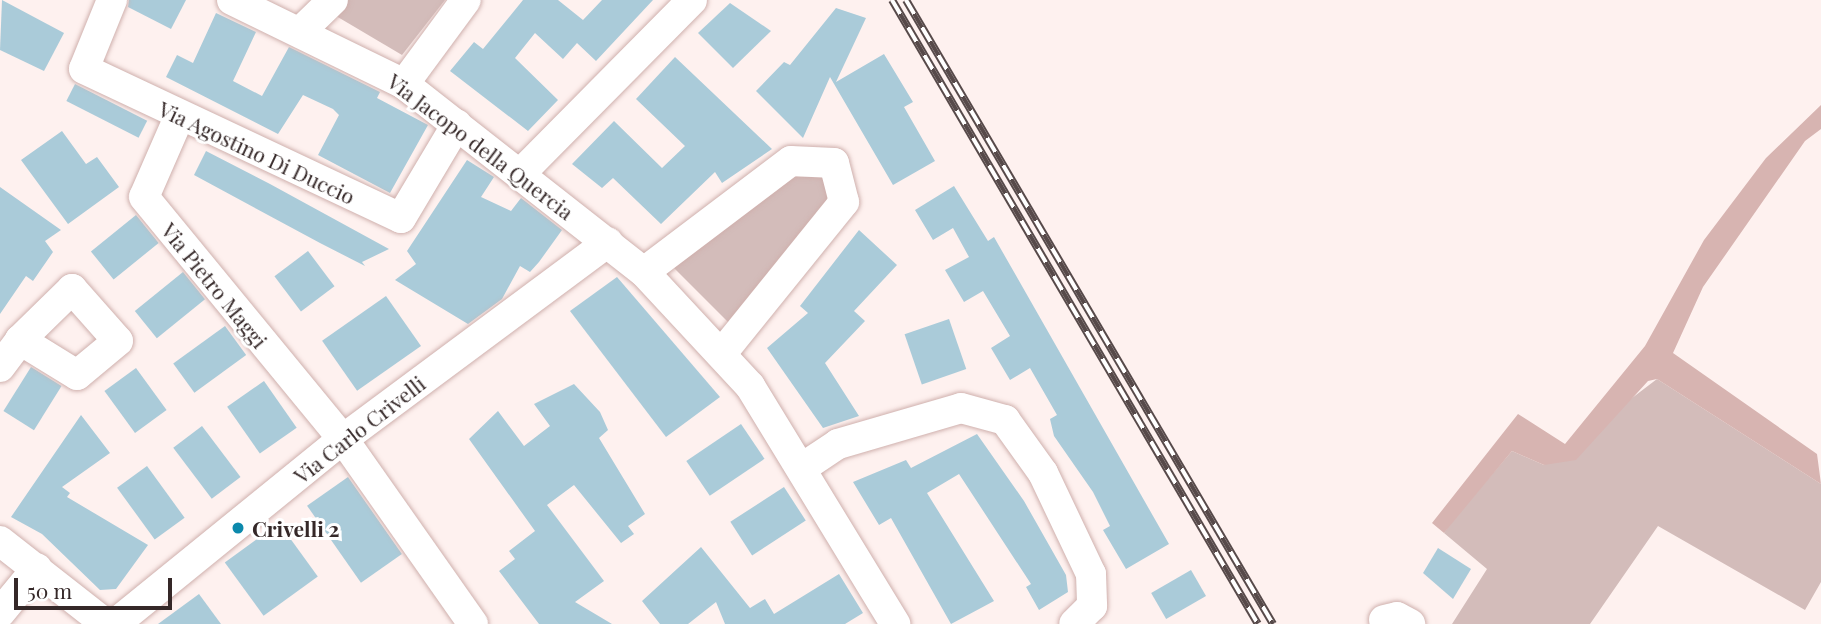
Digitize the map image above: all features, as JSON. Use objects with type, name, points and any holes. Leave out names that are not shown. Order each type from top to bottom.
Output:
[{"type":"street","name":"Via Agostino Di Duccio","points":[[112,0],[84,69],[179,117],[401,218],[457,124]]},
{"type":"street","name":"Via Jacopo della Quercia","points":[[232,0],[302,30],[404,84],[644,272],[722,353],[802,468],[895,624]]},
{"type":"street","points":[[302,30],[333,0]]},
{"type":"street","points":[[404,84],[466,0]]},
{"type":"street","points":[[521,173],[692,0]]},
{"type":"street","name":"Via Pietro Maggi","points":[[179,117],[144,197],[343,439]]},
{"type":"street","points":[[644,272],[791,161],[834,163],[844,202],[722,353]]},
{"type":"street","name":"Via Carlo Crivelli","points":[[115,624],[343,439],[608,242]]},
{"type":"street","points":[[0,367],[20,340]]},
{"type":"street","points":[[802,468],[838,443],[961,408],[1005,420],[1043,473],[1091,574],[1092,606],[1074,624]]},
{"type":"street","points":[[343,439],[473,624]]},
{"type":"street","points":[[0,541],[106,624]]},
{"type":"street","points":[[0,613],[37,568]]},
{"type":"shaded area","points":[[346,0],[445,0],[402,55],[331,13]]},
{"type":"shaded area","points":[[1821,105],[1821,129],[1805,141],[1703,287],[1673,353],[1817,454],[1821,484],[1657,379],[1648,381],[1576,460],[1544,465],[1512,451],[1444,533],[1432,523],[1518,414],[1565,444],[1645,346],[1704,240],[1766,158]]},
{"type":"shaded area","points":[[788,177],[822,177],[829,198],[737,331],[668,262]]},
{"type":"shaded area","points":[[1657,379],[1821,484],[1821,582],[1805,610],[1658,526],[1590,624],[1452,624],[1487,569],[1444,533],[1452,521],[1512,451],[1544,465]]},
{"type":"building","points":[[2,0],[64,33],[44,71],[0,50]]},
{"type":"building","points":[[129,0],[186,0],[171,29],[128,7]]},
{"type":"building","points":[[523,0],[558,0],[583,20],[602,0],[653,0],[596,61],[577,43],[563,59],[535,33],[515,58],[558,100],[528,131],[450,71],[474,42],[483,49]]},
{"type":"building","points":[[730,3],[771,31],[733,68],[698,33]]},
{"type":"building","points":[[836,8],[866,18],[836,82],[884,54],[913,102],[904,107],[935,161],[893,185],[830,77],[803,138],[756,91],[784,62],[790,65]]},
{"type":"building","points":[[216,13],[256,32],[233,81],[262,96],[289,47],[380,92],[377,98],[428,125],[390,193],[318,155],[339,115],[333,109],[303,95],[278,134],[166,77],[177,55],[193,63]]},
{"type":"building","points":[[675,57],[772,149],[722,183],[715,172],[661,224],[613,178],[602,188],[572,164],[614,121],[662,168],[685,146],[636,99]]},
{"type":"building","points":[[75,84],[147,121],[139,138],[66,101]]},
{"type":"building","points":[[62,131],[86,164],[97,157],[119,187],[68,224],[21,160]]},
{"type":"building","points":[[206,151],[389,249],[362,262],[365,266],[320,243],[194,175]]},
{"type":"building","points":[[467,160],[494,177],[481,197],[511,211],[521,198],[562,230],[530,272],[520,266],[502,299],[468,324],[395,280],[416,264],[407,251]]},
{"type":"building","points":[[954,186],[988,241],[994,237],[1169,544],[1126,569],[1103,530],[1110,526],[1093,492],[1054,436],[1050,419],[1057,415],[1030,368],[1010,380],[991,348],[1010,336],[983,291],[964,302],[945,270],[969,257],[953,228],[933,240],[915,210]]},
{"type":"building","points":[[0,187],[61,230],[45,241],[53,252],[33,281],[26,276],[0,314]]},
{"type":"building","points":[[136,215],[159,243],[114,279],[91,252]]},
{"type":"building","points":[[859,230],[897,265],[854,311],[865,321],[825,363],[859,416],[823,428],[767,348],[808,313],[800,306]]},
{"type":"building","points":[[308,251],[334,286],[301,311],[274,276]]},
{"type":"building","points":[[183,272],[205,299],[157,338],[135,311]]},
{"type":"building","points":[[617,277],[720,397],[666,437],[570,311]]},
{"type":"building","points":[[386,296],[421,346],[357,391],[322,341]]},
{"type":"building","points":[[949,319],[966,369],[922,384],[905,334]]},
{"type":"building","points":[[225,326],[246,355],[194,393],[173,364]]},
{"type":"building","points":[[31,367],[62,386],[34,430],[3,411]]},
{"type":"building","points":[[136,368],[167,410],[135,433],[104,391]]},
{"type":"building","points":[[264,381],[297,428],[260,454],[227,407]]},
{"type":"building","points":[[574,384],[600,412],[608,430],[599,438],[645,514],[628,526],[634,534],[621,543],[574,485],[547,505],[604,581],[575,602],[612,624],[539,624],[499,571],[515,559],[509,551],[535,531],[469,439],[498,411],[524,446],[550,426],[534,404]]},
{"type":"building","points":[[81,415],[110,453],[62,487],[70,493],[67,497],[148,545],[116,589],[100,590],[42,534],[11,517]]},
{"type":"building","points":[[741,424],[764,459],[710,496],[686,461]]},
{"type":"building","points":[[202,426],[241,477],[212,499],[173,448]]},
{"type":"building","points":[[977,434],[1024,501],[1066,575],[1068,592],[1039,610],[1026,587],[1031,584],[959,474],[927,493],[994,601],[951,624],[891,518],[879,525],[853,482],[906,460],[911,468]]},
{"type":"building","points":[[147,466],[185,518],[155,540],[117,488]]},
{"type":"building","points":[[348,477],[402,554],[361,583],[307,506]]},
{"type":"building","points":[[784,487],[806,521],[752,555],[730,522]]},
{"type":"building","points":[[279,523],[318,576],[264,616],[225,562]]},
{"type":"building","points":[[701,547],[750,608],[765,599],[774,614],[839,574],[863,613],[845,624],[725,624],[716,602],[688,624],[660,624],[642,601]]},
{"type":"building","points":[[1438,548],[1471,569],[1453,599],[1423,573]]},
{"type":"building","points":[[1191,570],[1206,596],[1166,619],[1151,593]]},
{"type":"building","points":[[199,594],[221,624],[158,624]]},
{"type":"railway","points":[[892,0],[1258,624]]},
{"type":"railway","points":[[906,0],[1273,624]]},
{"type":"place","name":"Crivelli 2","points":[[238,528]]}]
